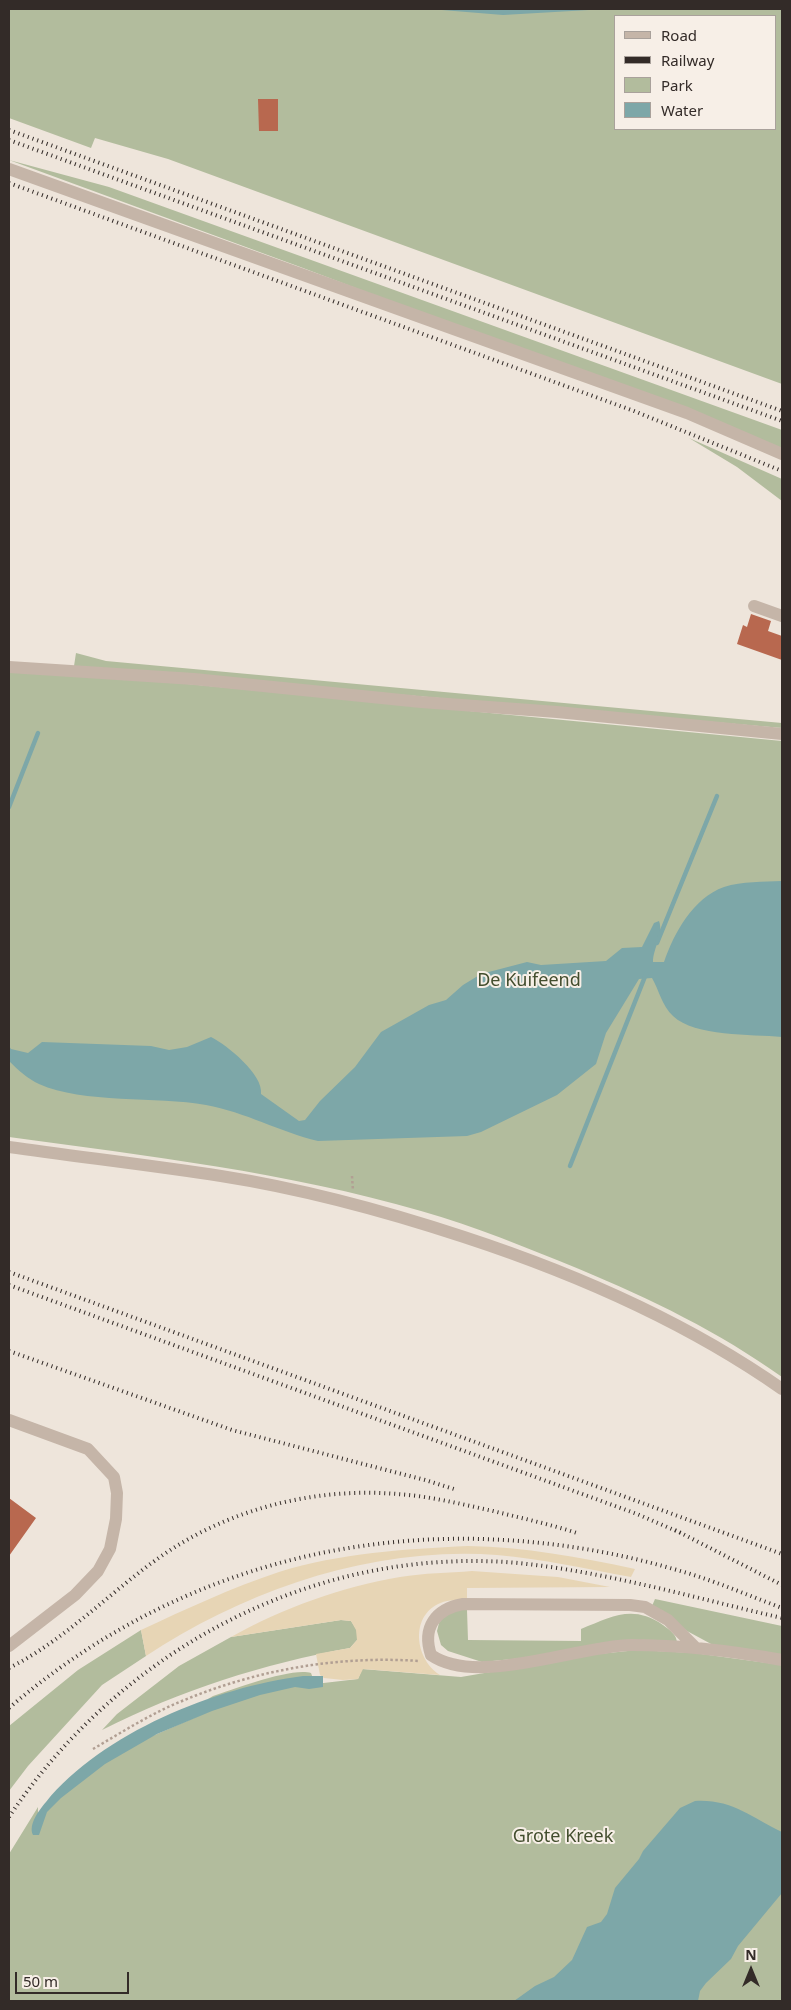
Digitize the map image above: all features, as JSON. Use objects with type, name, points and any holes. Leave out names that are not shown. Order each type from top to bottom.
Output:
[{"type":"street","points":[[9,168],[687,413],[782,454]]},
{"type":"street","points":[[754,606],[782,616]]},
{"type":"street","points":[[9,667],[194,679],[422,702],[558,712],[782,734]]},
{"type":"street","points":[[9,1147],[222,1176],[353,1203],[408,1218],[518,1254],[598,1286],[703,1338],[782,1389]]},
{"type":"street","points":[[9,1420],[88,1449],[114,1476],[117,1493],[116,1519],[110,1549],[98,1571],[75,1595],[9,1646]]},
{"type":"street","points":[[696,1648],[668,1620],[658,1613],[644,1607],[630,1605],[463,1604],[450,1606],[440,1612],[430,1623],[428,1646],[431,1655],[442,1663],[484,1667],[618,1646],[696,1648],[782,1660]]},
{"type":"path","points":[[93,1749],[166,1708],[268,1673],[307,1664],[363,1658],[442,1663]]},
{"type":"green space","points":[[9,9],[782,9],[782,384],[168,159],[95,138],[91,148],[9,118]]},
{"type":"green space","points":[[9,160],[109,187],[782,430],[782,450],[303,268]]},
{"type":"green space","points":[[689,438],[782,479],[782,501],[737,467]]},
{"type":"green space","points":[[76,653],[106,661],[782,723],[782,728],[74,666]]},
{"type":"green space","name":"De Kuifeend","points":[[9,672],[167,682],[782,741],[782,1377],[734,1345],[684,1317],[632,1292],[520,1245],[441,1217],[370,1197],[268,1175],[165,1158],[9,1137]]},
{"type":"green space","points":[[655,1599],[782,1626],[782,1656],[713,1645],[687,1631],[652,1606]]},
{"type":"green space","points":[[457,1610],[467,1610],[468,1640],[581,1641],[581,1629],[612,1617],[632,1614],[641,1615],[663,1625],[671,1631],[677,1643],[482,1662],[448,1651],[441,1645],[437,1631],[439,1623],[443,1617]]},
{"type":"green space","points":[[341,1620],[351,1621],[357,1630],[357,1640],[350,1648],[254,1670],[223,1680],[162,1703],[102,1730],[117,1714],[179,1666],[231,1637]]},
{"type":"green space","points":[[141,1630],[146,1656],[102,1685],[28,1766],[9,1791],[9,1726],[78,1670]]},
{"type":"green space","name":"Grote Kreek","points":[[637,1650],[694,1653],[782,1665],[782,2001],[9,2001],[9,1854],[38,1807],[38,1818],[64,1790],[125,1748],[212,1710],[208,1699],[213,1696],[291,1673],[311,1673],[315,1684],[358,1679],[362,1669],[461,1677],[589,1655]]},
{"type":"sand","points":[[468,1546],[552,1553],[635,1569],[631,1577],[514,1557],[450,1554],[358,1565],[313,1577],[269,1592],[185,1632],[146,1656],[141,1630],[261,1578],[325,1560],[349,1556]]},
{"type":"sand","points":[[472,1571],[558,1577],[610,1587],[467,1588],[467,1601],[447,1601],[435,1606],[426,1613],[421,1623],[419,1634],[420,1646],[424,1657],[440,1675],[363,1669],[358,1679],[324,1678],[320,1675],[316,1654],[350,1648],[357,1640],[356,1630],[351,1621],[341,1620],[231,1637],[292,1608],[334,1593],[378,1581],[409,1576]]},
{"type":"water","points":[[430,9],[606,9],[503,15]]},
{"type":"water","points":[[782,881],[782,1037],[724,1033],[695,1028],[683,1023],[669,1012],[652,978],[639,979],[606,1033],[596,1064],[557,1095],[481,1132],[467,1136],[318,1141],[290,1133],[235,1112],[206,1105],[187,1102],[98,1097],[57,1090],[31,1080],[9,1061],[9,1046],[11,1049],[28,1053],[42,1042],[151,1046],[169,1050],[187,1047],[211,1037],[235,1054],[251,1070],[257,1078],[261,1094],[299,1121],[305,1120],[320,1101],[355,1067],[381,1032],[429,1005],[446,1000],[463,985],[481,974],[527,962],[541,965],[606,961],[622,948],[642,947],[654,923],[659,921],[660,931],[653,962],[664,962],[679,928],[686,918],[703,899],[713,892],[738,884]]},
{"type":"water","points":[[303,1676],[323,1676],[323,1687],[309,1689],[295,1687],[260,1695],[212,1711],[157,1734],[105,1764],[61,1798],[47,1812],[39,1835],[33,1835],[32,1827],[37,1813],[70,1777],[98,1755],[129,1735],[163,1717],[198,1703],[269,1682]]},
{"type":"water","points":[[695,1801],[708,1801],[730,1806],[782,1832],[782,1893],[738,1946],[731,1959],[706,1983],[700,1991],[698,2001],[514,2001],[535,1986],[554,1977],[572,1960],[587,1927],[601,1922],[607,1914],[615,1888],[639,1859],[643,1851],[680,1808]]},
{"type":"building","points":[[258,99],[278,99],[278,131],[259,131]]},
{"type":"building","points":[[751,614],[771,621],[768,631],[782,636],[782,660],[737,644],[743,625],[747,627]]},
{"type":"building","points":[[9,1498],[36,1518],[9,1556]]},
{"type":"waterway","points":[[9,807],[38,733]]},
{"type":"waterway","points":[[657,943],[717,796]]},
{"type":"waterway","points":[[570,1166],[646,974]]},
{"type":"railway","points":[[9,130],[782,411]]},
{"type":"railway","points":[[9,140],[782,421]]},
{"type":"railway","points":[[9,183],[634,411],[782,471]]},
{"type":"railway","points":[[9,1272],[782,1554]]},
{"type":"railway","points":[[9,1285],[637,1514],[681,1533]]},
{"type":"railway","points":[[9,1351],[232,1430],[457,1490]]},
{"type":"railway","points":[[9,1668],[49,1644],[141,1571],[186,1540],[243,1514],[273,1505],[335,1494],[409,1495],[493,1511],[577,1533]]},
{"type":"railway","points":[[675,1530],[782,1585]]},
{"type":"railway","points":[[9,1708],[82,1653],[159,1608],[240,1575],[325,1552],[411,1541],[499,1540],[588,1549],[677,1570],[782,1608]]},
{"type":"railway","points":[[9,1817],[54,1757],[107,1704],[165,1658],[229,1621],[297,1591],[368,1572],[442,1562],[518,1563],[618,1579],[782,1618]]}]
